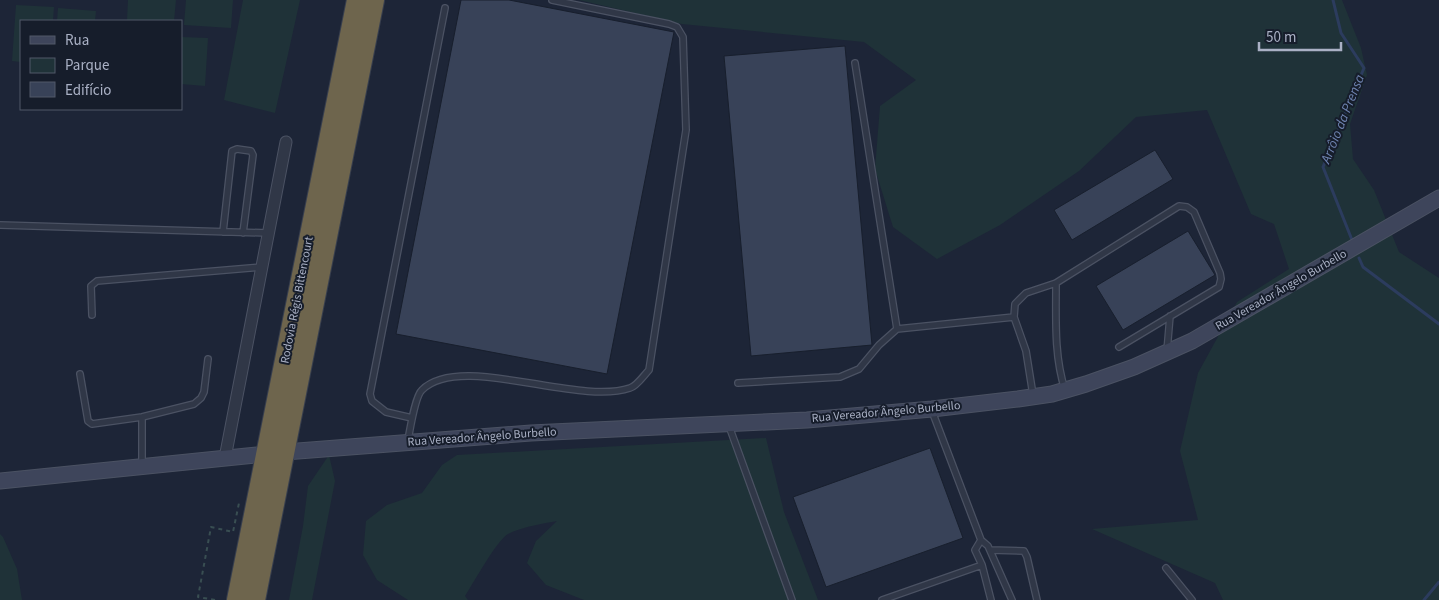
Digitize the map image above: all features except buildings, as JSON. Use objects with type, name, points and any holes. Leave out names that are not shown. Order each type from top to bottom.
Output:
[{"type":"highway","name":"Rodovia Régis Bittencourt","points":[[255,600],[275,453],[357,0]]},
{"type":"highway","name":"Rodovia Régis Bittencourt","points":[[237,600],[258,496],[275,453],[374,0]]},
{"type":"main road","name":"Rua Vereador Ângelo Burbello","points":[[0,481],[275,453],[531,433],[807,420],[932,409],[1034,397],[1066,390],[1111,376],[1167,353],[1216,328],[1439,198]]},
{"type":"street","points":[[225,458],[286,142]]},
{"type":"lane","points":[[407,443],[420,390],[440,378],[471,376],[601,392],[632,388],[648,370],[686,130],[683,37],[677,27],[669,24],[552,0]]},
{"type":"lane","points":[[412,418],[386,412],[372,401],[370,394],[445,8]]},
{"type":"lane","points":[[855,63],[897,329]]},
{"type":"lane","points":[[223,232],[232,151],[237,149],[251,151],[253,155],[243,233]]},
{"type":"lane","points":[[1034,397],[1026,351],[1014,317],[1015,304],[1026,293],[1056,283],[1179,206],[1187,207],[1194,212],[1220,273],[1219,287],[1119,347]]},
{"type":"lane","points":[[0,225],[268,233]]},
{"type":"lane","points":[[92,316],[90,291],[91,286],[97,281],[262,267]]},
{"type":"lane","points":[[1056,283],[1056,340],[1061,376],[1066,390]]},
{"type":"lane","points":[[1167,353],[1170,316]]},
{"type":"lane","points":[[738,383],[840,376],[859,369],[879,345],[897,329],[1014,317]]},
{"type":"lane","points":[[80,374],[88,421],[92,424],[142,417],[194,404],[201,398],[204,392],[208,359]]},
{"type":"lane","points":[[932,409],[981,540],[988,546],[1012,600]]},
{"type":"lane","points":[[142,417],[142,466]]},
{"type":"lane","points":[[728,424],[792,600]]},
{"type":"lane","points":[[981,540],[976,550],[990,600]]},
{"type":"lane","points":[[990,550],[1024,551],[1027,556],[1037,600]]},
{"type":"lane","points":[[882,600],[982,566]]},
{"type":"lane","points":[[1166,568],[1192,600]]},
{"type":"path","points":[[215,600],[198,597],[211,527],[233,532],[239,503],[258,496]]},
{"type":"green space","points":[[128,0],[176,0],[174,20],[127,20]]},
{"type":"green space","points":[[186,0],[233,0],[231,28],[184,25]]},
{"type":"green space","points":[[243,0],[300,0],[275,113],[224,100]]},
{"type":"green space","points":[[579,0],[1342,0],[1361,48],[1367,75],[1350,124],[1353,159],[1374,190],[1399,252],[1439,278],[1439,600],[1223,600],[1215,583],[1092,529],[1198,520],[1180,451],[1198,373],[1237,302],[1289,269],[1274,224],[1251,214],[1207,110],[1136,117],[1079,171],[1000,225],[937,259],[893,227],[875,169],[880,106],[916,80],[864,42],[682,24]]},
{"type":"green space","points":[[16,5],[54,7],[53,20],[20,20],[20,62],[12,61]]},
{"type":"green space","points":[[58,8],[96,11],[95,20],[57,20]]},
{"type":"green space","points":[[182,37],[208,38],[205,86],[182,84]]},
{"type":"green space","points":[[766,438],[784,512],[818,600],[584,600],[546,585],[527,563],[536,541],[557,521],[518,530],[503,538],[465,596],[468,600],[408,600],[377,580],[363,555],[366,521],[387,505],[422,493],[442,465],[457,455]]},
{"type":"green space","points":[[329,455],[335,481],[312,600],[289,600],[303,526],[308,486]]},
{"type":"green space","points":[[0,534],[17,569],[22,600],[0,600]]},
{"type":"waterway","name":"Arrôio da Prensa","points":[[1333,0],[1341,33],[1364,68],[1323,167],[1352,240]]},
{"type":"waterway","name":"Arrôio da Prensa","points":[[1359,258],[1363,267],[1439,324]]},
{"type":"waterway","name":"Arrôio da Prensa","points":[[1424,600],[1439,582]]}]
